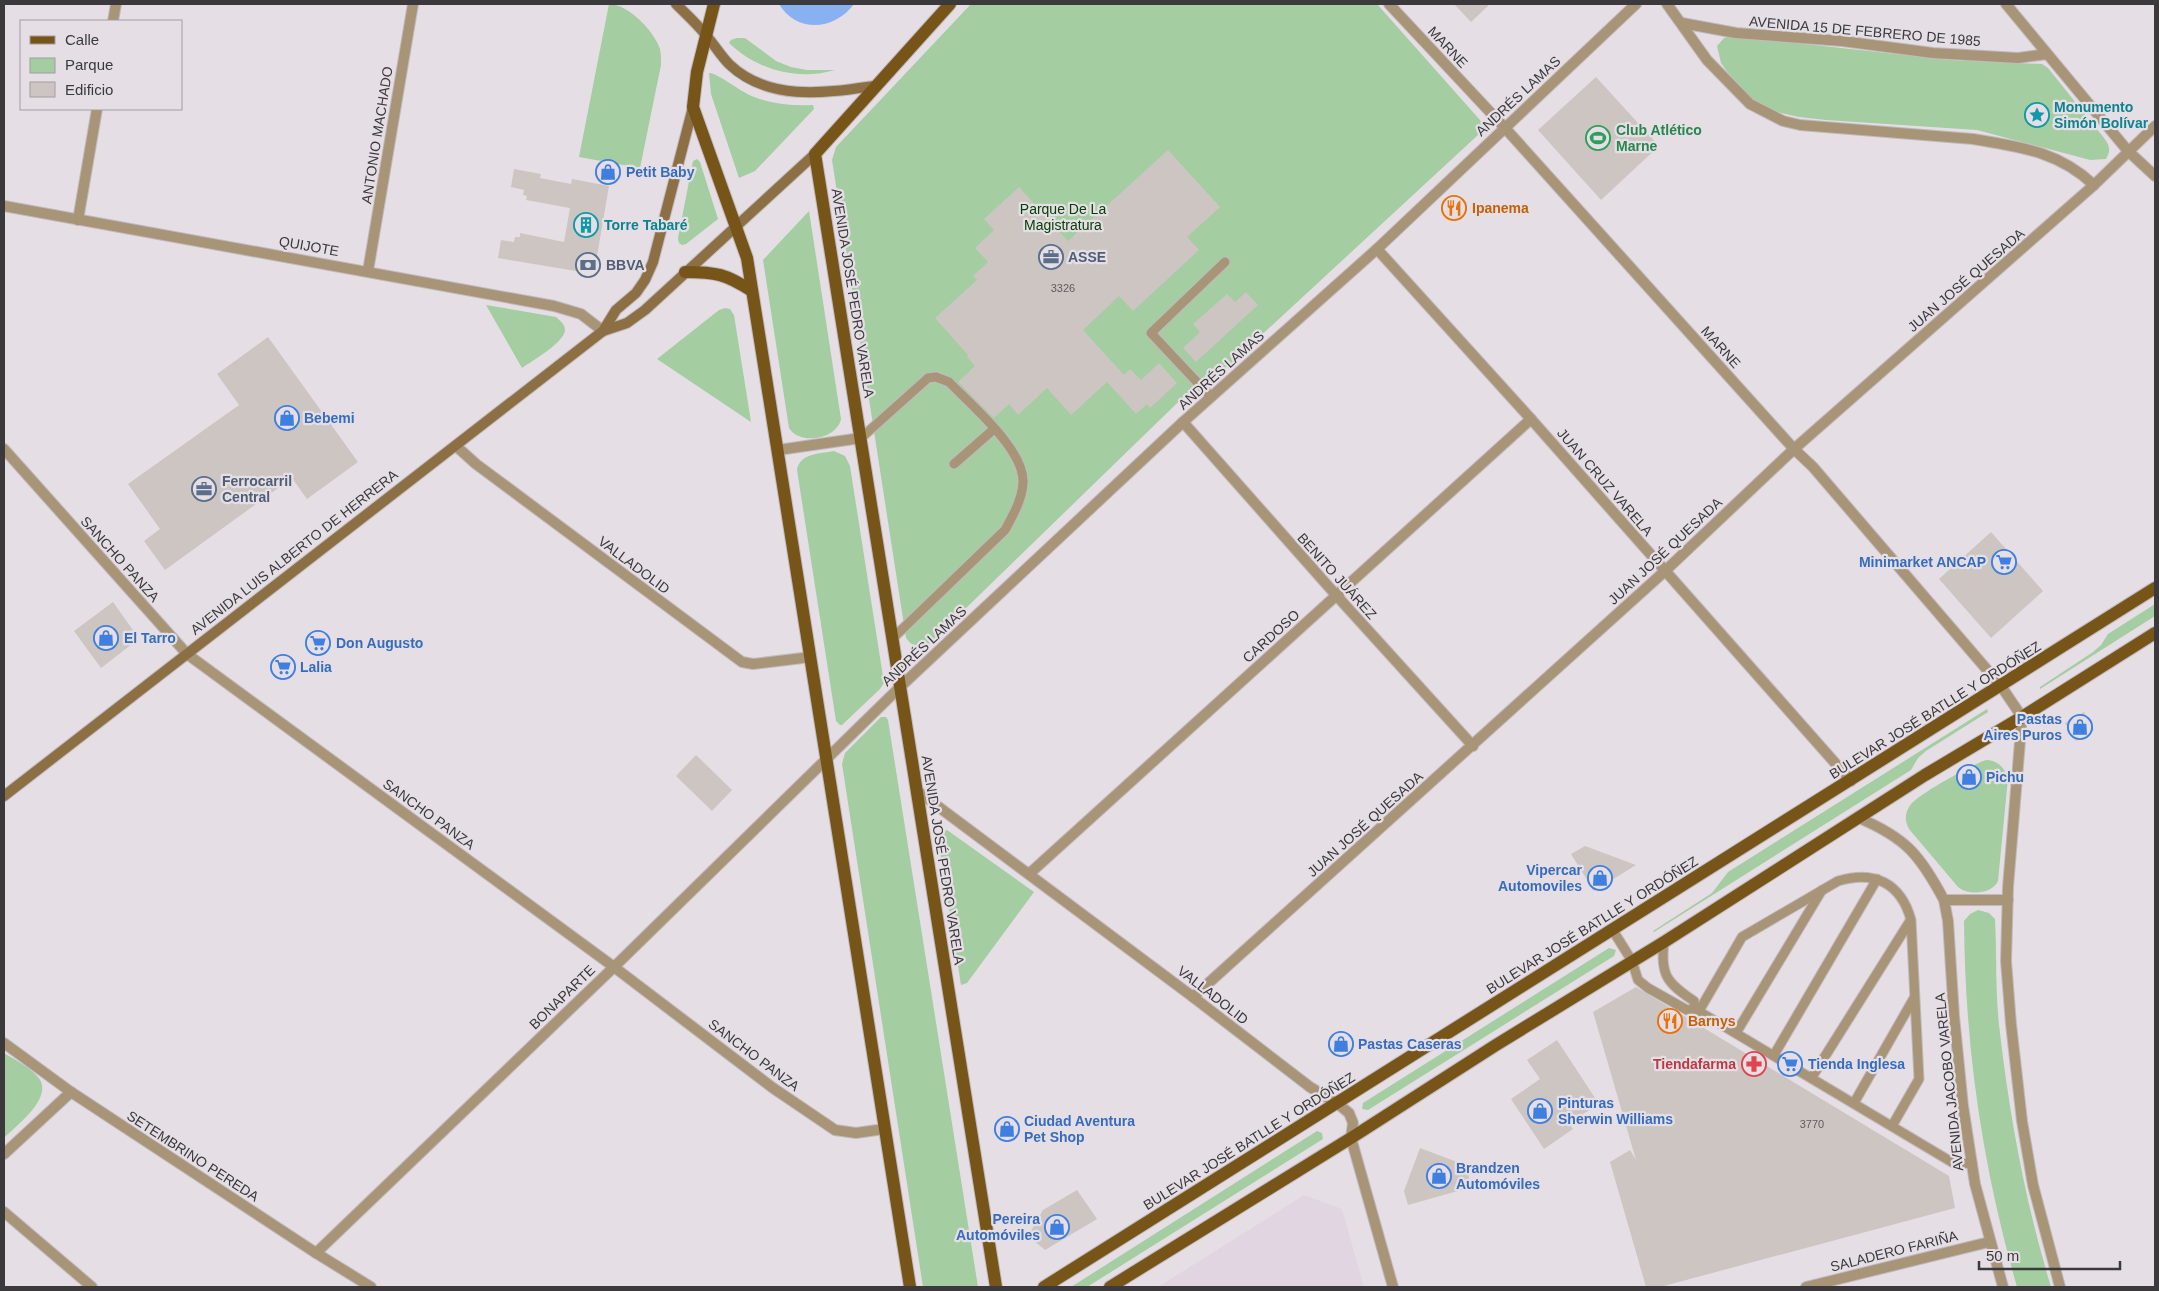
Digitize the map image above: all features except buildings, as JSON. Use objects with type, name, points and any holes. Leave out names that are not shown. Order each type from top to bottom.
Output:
[{"type":"main road","points":[[676,4],[730,64],[748,77],[766,86],[794,93],[874,86]]},
{"type":"main road","name":"AVENIDA LUIS ALBERTO DE HERRERA","points":[[603,331],[616,310],[636,293],[645,280],[660,242],[693,107],[697,72],[714,4]]},
{"type":"main road","name":"AVENIDA LUIS ALBERTO DE HERRERA","points":[[4,796],[603,331],[627,323],[645,310],[815,154],[874,86],[950,4]]},
{"type":"main road","points":[[693,107],[737,225],[747,258],[910,1287]]},
{"type":"main road","name":"AVENIDA JOSÉ PEDRO VARELA","points":[[815,154],[996,1287]]},
{"type":"main road","points":[[685,272],[708,273],[730,277],[752,291]]},
{"type":"main road","name":"BULEVAR JOSÉ BATLLE Y ORDÓÑEZ","points":[[1044,1287],[1338,1104],[1612,929],[1851,781],[2155,588]]},
{"type":"main road","points":[[1110,1287],[1664,942],[1924,775],[2022,717],[2155,633]]},
{"type":"street","points":[[113,20],[116,4]]},
{"type":"street","name":"ANTONIO MACHADO","points":[[368,271],[413,4]]},
{"type":"street","name":"MARNE","points":[[1389,4],[1505,128],[1794,449],[1813,467],[2001,686],[2022,717]]},
{"type":"street","name":"ANDRÉS LAMAS","points":[[826,759],[900,687],[1183,422],[1376,249],[1636,4]]},
{"type":"street","points":[[1666,4],[1682,23],[1707,60],[1750,104],[1783,121],[1800,125],[1973,139],[2012,146],[2061,160],[2080,172],[2094,185]]},
{"type":"street","points":[[2006,4],[2128,151],[2155,176]]},
{"type":"street","name":"AVENIDA 15 DE FEBRERO DE 1985","points":[[1682,23],[1736,33],[1842,41],[1933,53],[2018,58],[2047,54]]},
{"type":"street","points":[[78,220],[98,110]]},
{"type":"street","name":"JUAN JOSÉ QUESADA","points":[[1193,997],[1665,571],[1794,449],[2094,185],[2155,126]]},
{"type":"street","name":"QUIJOTE","points":[[4,206],[554,306],[581,314],[603,331]]},
{"type":"street","name":"JUAN CRUZ VARELA","points":[[1376,249],[1532,419],[1851,781]]},
{"type":"street","name":"CARDOSO","points":[[1029,874],[1532,419]]},
{"type":"street","name":"BENITO JUÁREZ","points":[[1183,422],[1473,746]]},
{"type":"street","points":[[778,450],[860,438]]},
{"type":"street","name":"VALLADOLID","points":[[456,446],[476,464],[742,662],[753,664],[811,657]]},
{"type":"street","name":"SANCHO PANZA","points":[[4,449],[187,654],[614,967],[773,1088],[835,1130],[856,1133],[884,1130]]},
{"type":"street","points":[[2022,717],[2008,900],[2006,961],[2010,1024],[2022,1121],[2033,1185],[2060,1287]]},
{"type":"street","name":"BONAPARTE","points":[[316,1253],[614,967],[826,759]]},
{"type":"street","name":"VALLADOLID","points":[[916,790],[1310,1087],[1349,1113],[1353,1123],[1351,1138],[1393,1287]]},
{"type":"street","name":"AVENIDA JACOBO VARELA","points":[[1859,818],[1895,835],[1908,846],[1931,876],[1944,900],[1948,921],[1954,1016],[1963,1106],[1972,1163],[1989,1242],[2003,1287]]},
{"type":"street","points":[[1944,900],[2008,900]]},
{"type":"street","name":"SETEMBRINO PEREDA","points":[[4,1043],[71,1092],[316,1253],[372,1287]]},
{"type":"street","points":[[4,1154],[71,1092]]},
{"type":"street","points":[[4,1212],[92,1287]]},
{"type":"street","name":"SALADERO FARIÑA","points":[[1806,1287],[1989,1242]]},
{"type":"lane","points":[[1211,397],[1151,333],[1225,262]]},
{"type":"lane","points":[[860,438],[928,378],[936,377],[949,382],[1010,446],[1019,460],[1023,482],[1015,511],[1005,530],[892,639]]},
{"type":"lane","points":[[954,464],[994,429]]},
{"type":"lane","points":[[1697,1010],[1742,936],[1824,888],[1853,876],[1877,879],[1892,888],[1906,902],[1910,920],[1915,998],[1918,1079],[1892,1126]]},
{"type":"lane","points":[[1774,1055],[1877,879]]},
{"type":"lane","points":[[1736,1032],[1824,888]]},
{"type":"lane","points":[[1812,1077],[1910,920]]},
{"type":"lane","points":[[1612,929],[1632,961],[1638,980],[1648,988],[1687,1010],[1697,1010],[1736,1032],[1956,1164],[1972,1163]]},
{"type":"lane","points":[[1664,942],[1665,975],[1671,986],[1694,1001],[1697,1010]]},
{"type":"lane","points":[[1854,1103],[1915,998]]},
{"type":"shaded area","points":[[1304,1195],[1342,1209],[1364,1287],[1158,1287]]},
{"type":"green space","points":[[609,4],[624,8],[632,13],[652,34],[660,49],[661,65],[640,168],[579,157]]},
{"type":"green space","name":"Parque De La Magistratura","points":[[971,4],[1377,4],[1482,124],[1478,135],[1215,378],[1204,377],[929,644],[920,647],[911,644],[906,638],[832,160],[836,147]]},
{"type":"green space","points":[[1732,36],[1950,60],[2042,64],[2048,68],[2104,138],[2109,146],[2109,153],[2106,159],[2090,160],[1977,130],[1826,120],[1777,112],[1762,106],[1751,98],[1721,63],[1717,46],[1724,38]]},
{"type":"green space","points":[[737,38],[745,38],[776,61],[791,67],[807,70],[835,70],[806,74],[778,71],[752,60],[729,43]]},
{"type":"green space","points":[[709,73],[718,76],[754,97],[783,104],[813,105],[814,109],[755,171],[739,178],[711,94]]},
{"type":"green space","points":[[697,159],[700,162],[718,219],[686,244],[682,245],[679,243],[678,238],[693,161]]},
{"type":"green space","points":[[809,211],[841,419],[833,431],[818,438],[801,437],[794,434],[789,428],[763,260]]},
{"type":"green space","points":[[486,305],[556,317],[564,326],[564,335],[547,351],[522,368]]},
{"type":"green space","points":[[730,309],[734,315],[751,422],[657,359],[719,310]]},
{"type":"green space","points":[[834,451],[845,456],[850,466],[884,683],[842,725],[836,721],[797,470],[799,464],[806,457]]},
{"type":"green space","points":[[2155,604],[2155,616],[2040,689],[2040,687],[2093,652],[2101,645],[2108,634]]},
{"type":"green space","points":[[1987,709],[1988,712],[1926,751],[1918,758],[1911,770],[1653,931],[1712,893],[1728,872]]},
{"type":"green space","points":[[881,717],[886,717],[888,720],[978,1287],[923,1287],[842,764],[845,753]]},
{"type":"green space","points":[[1986,760],[1994,761],[2000,765],[2008,778],[1998,881],[1991,889],[1986,891],[1968,892],[1958,887],[1909,829],[1906,816],[1911,804],[1924,793]]},
{"type":"green space","points":[[947,830],[1034,892],[967,983],[961,985],[938,839],[941,832]]},
{"type":"green space","points":[[1978,910],[1989,913],[1995,919],[1998,1019],[2004,1065],[2020,1162],[2034,1225],[2051,1287],[2017,1287],[1994,1196],[1985,1151],[1972,1060],[1965,968],[1964,921],[1970,914]]},
{"type":"green space","points":[[1609,948],[1616,950],[1614,956],[1368,1110],[1362,1109],[1363,1103]]},
{"type":"green space","points":[[4,1053],[31,1070],[38,1077],[42,1085],[42,1093],[32,1110],[4,1138]]},
{"type":"green space","points":[[1317,1131],[1322,1133],[1323,1139],[1087,1287],[1071,1287]]},
{"type":"water","points":[[779,4],[854,4],[837,19],[816,25],[796,20],[787,14]]},
{"type":"place","name":"Monumento Simón Bolívar","points":[[2037,115]]},
{"type":"place","name":"Club Atlético Marne","points":[[1598,138]]},
{"type":"place","name":"Petit Baby","points":[[608,172]]},
{"type":"place","name":"Ipanema","points":[[1454,208]]},
{"type":"place","name":"Torre Tabaré","points":[[586,225]]},
{"type":"place","name":"ASSE","points":[[1051,257]]},
{"type":"place","name":"BBVA","points":[[588,265]]},
{"type":"place","name":"Bebemi","points":[[287,418]]},
{"type":"place","name":"Ferrocarril Central","points":[[204,489]]},
{"type":"place","name":"Minimarket ANCAP","points":[[2004,562]]},
{"type":"place","name":"El Tarro","points":[[106,638]]},
{"type":"place","name":"Don Augusto","points":[[318,643]]},
{"type":"place","name":"Lalia","points":[[283,667]]},
{"type":"place","name":"Pastas Aires Puros","points":[[2080,727]]},
{"type":"place","name":"Pichu","points":[[1969,777]]},
{"type":"place","name":"Vipercar Automoviles","points":[[1600,878]]},
{"type":"place","name":"Barnys","points":[[1670,1021]]},
{"type":"place","name":"Pastas Caseras","points":[[1341,1044]]},
{"type":"place","name":"Tiendafarma","points":[[1754,1064]]},
{"type":"place","name":"Tienda Inglesa","points":[[1790,1064]]},
{"type":"place","name":"Pinturas Sherwin Williams","points":[[1540,1111]]},
{"type":"place","name":"Ciudad Aventura Pet Shop","points":[[1007,1129]]},
{"type":"place","name":"Brandzen Automóviles","points":[[1439,1176]]},
{"type":"place","name":"Pereira Automóviles","points":[[1057,1227]]}]
